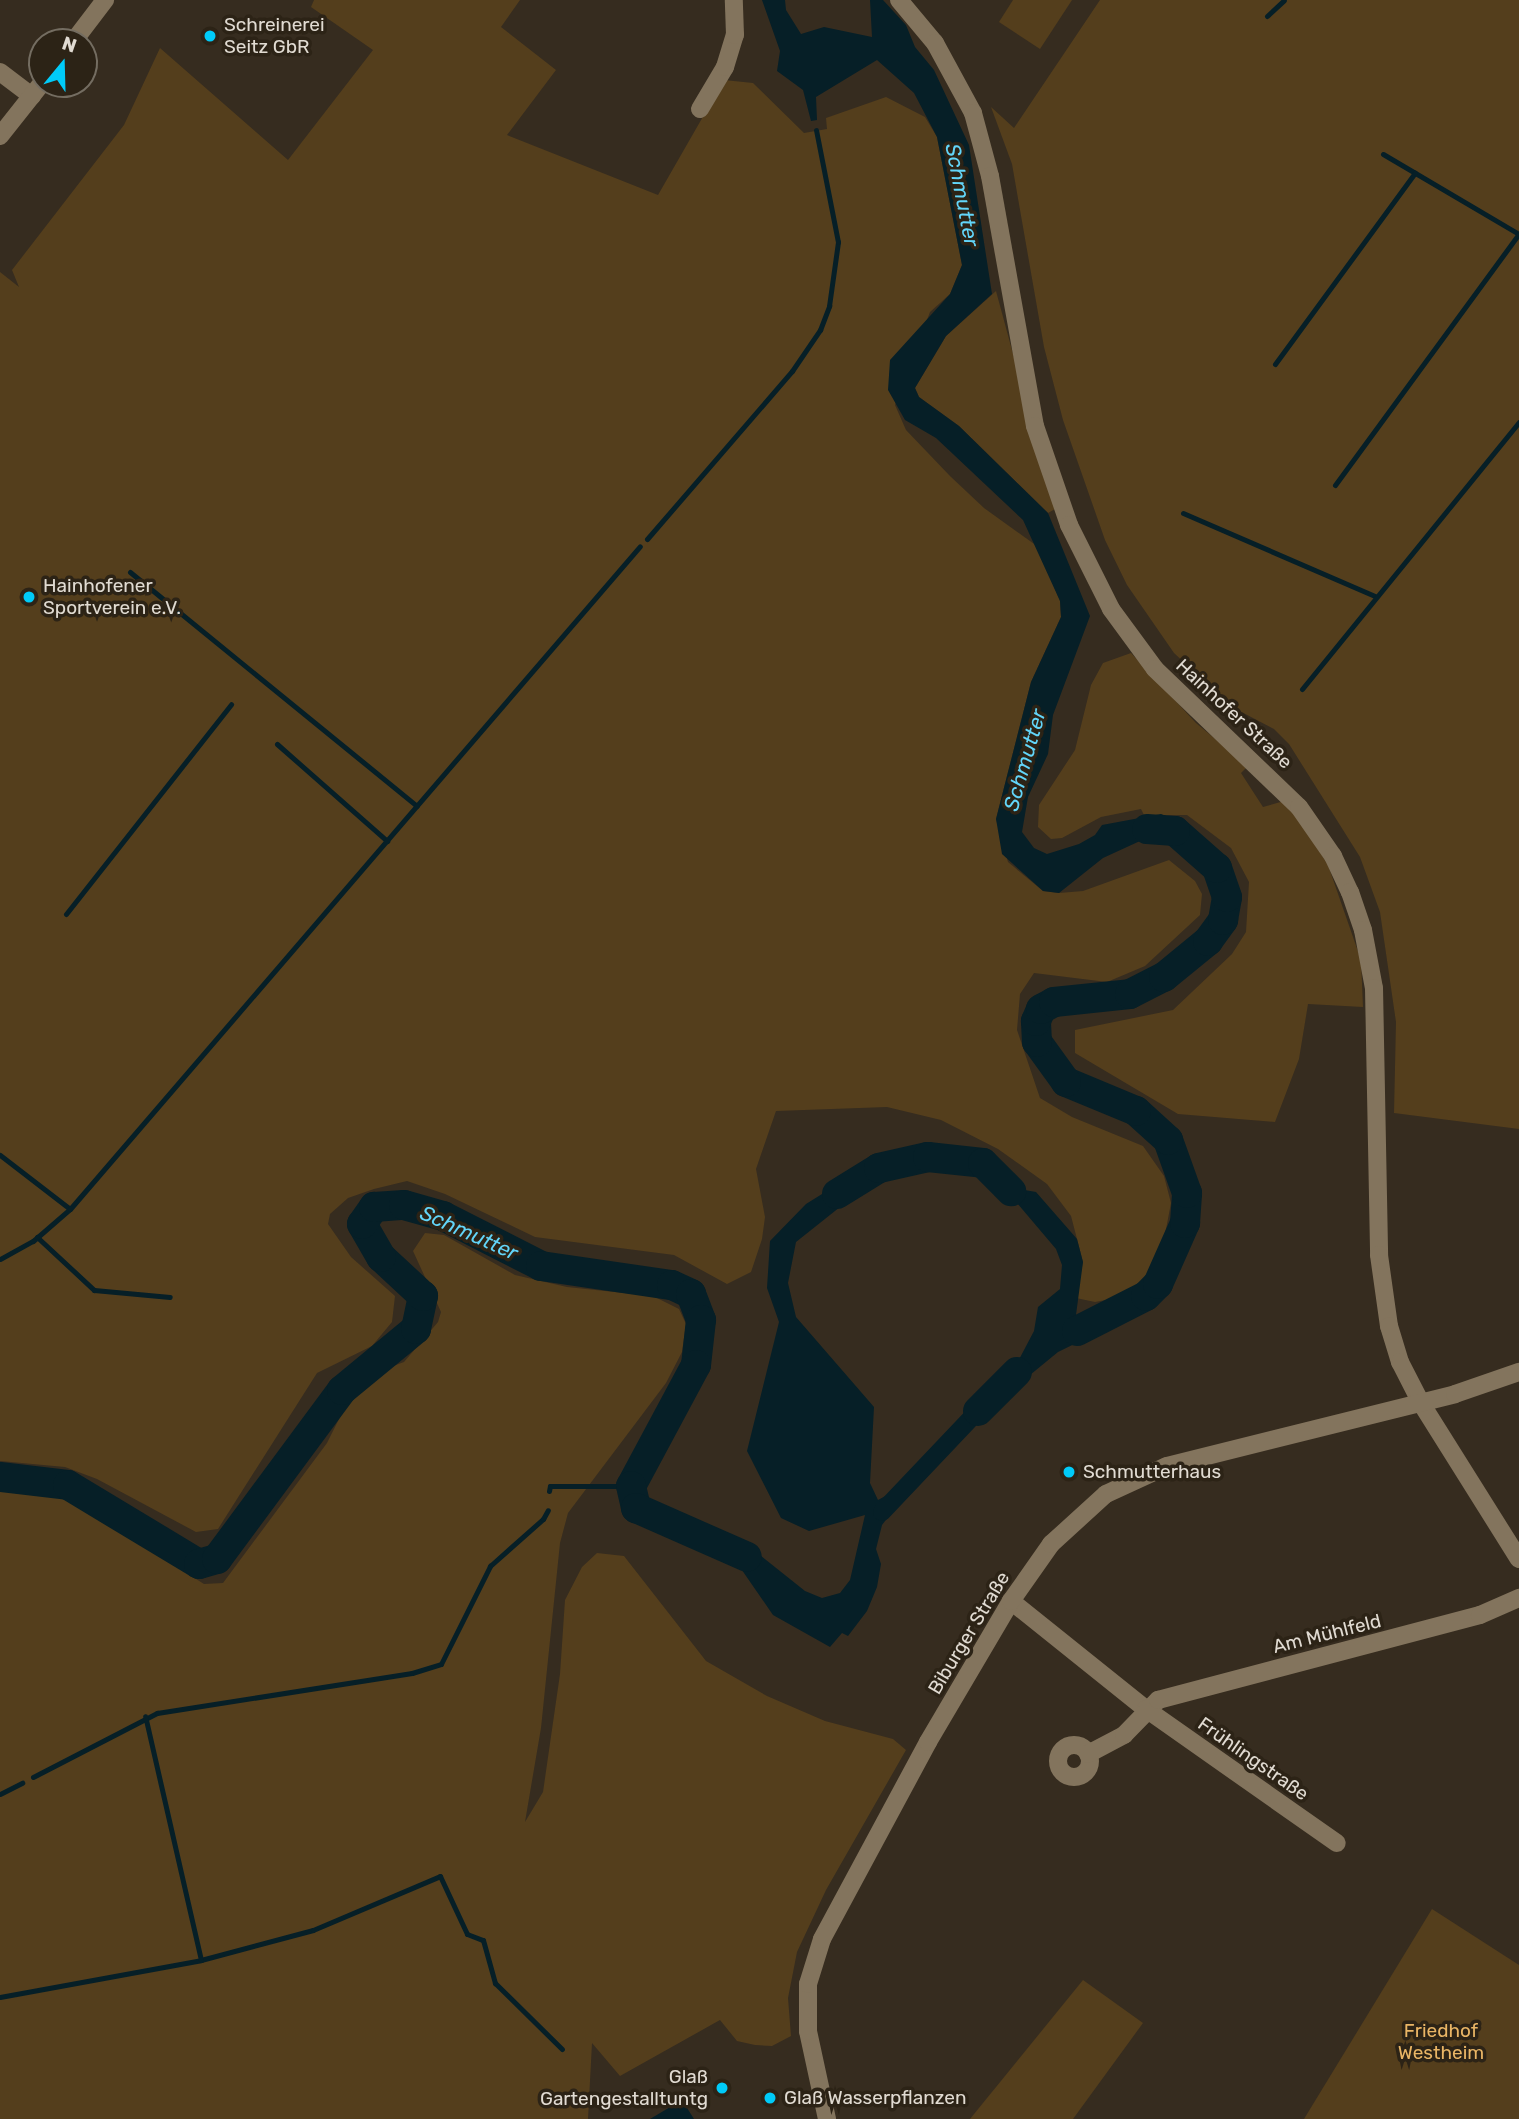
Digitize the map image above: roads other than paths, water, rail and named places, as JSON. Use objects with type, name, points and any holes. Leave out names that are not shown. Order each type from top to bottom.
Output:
[{"type":"street","points":[[84,28],[105,0]]},
{"type":"street","points":[[700,108],[725,66],[735,35],[734,0]]},
{"type":"street","name":"Hainhofer Straße","points":[[899,0],[935,43],[973,113],[990,176],[1014,328],[1035,426],[1069,525],[1099,585],[1155,669],[1299,807],[1333,856],[1354,901],[1374,988],[1384,1301],[1400,1362],[1421,1403],[1519,1559]]},
{"type":"street","points":[[0,72],[28,86]]},
{"type":"street","points":[[0,136],[31,98]]},
{"type":"street","name":"Biburger Straße","points":[[827,2119],[808,2031],[808,1984],[822,1939],[1011,1601],[1039,1559],[1079,1515],[1129,1481],[1199,1457],[1421,1403],[1519,1372]]},
{"type":"street","name":"Am Mühlfeld","points":[[1146,1709],[1169,1696],[1463,1620],[1519,1598]]},
{"type":"street","name":"Frühlingstraße","points":[[1011,1601],[1146,1709],[1337,1843]]},
{"type":"street","points":[[1088,1754],[1124,1735],[1146,1709]]},
{"type":"water","points":[[762,0],[785,0],[786,10],[801,34],[824,27],[872,37],[870,0],[883,0],[906,25],[915,47],[934,70],[969,145],[992,294],[946,336],[915,388],[919,397],[959,426],[1048,513],[1090,616],[1053,715],[1048,754],[1028,797],[1022,832],[1034,848],[1047,854],[1079,844],[1095,835],[1102,825],[1161,814],[1188,824],[1183,853],[1169,845],[1140,841],[1103,858],[1059,893],[1043,891],[1002,854],[996,819],[1031,682],[1061,617],[1060,601],[1023,520],[936,438],[905,420],[888,390],[890,360],[950,294],[962,265],[937,137],[914,93],[877,60],[816,97],[817,120],[811,121],[803,90],[777,71],[780,51]]},
{"type":"water","points":[[983,1163],[1019,1189],[1036,1192],[1077,1239],[1083,1262],[1076,1315],[1088,1320],[1092,1313],[1110,1317],[1111,1321],[1105,1329],[1058,1352],[1013,1389],[988,1400],[1000,1377],[1014,1369],[1034,1331],[1038,1307],[1060,1289],[1062,1265],[1056,1249],[1017,1203],[998,1197],[982,1178]]},
{"type":"water","points":[[859,1171],[871,1171],[840,1207],[796,1242],[788,1283],[796,1317],[874,1407],[870,1483],[878,1500],[893,1492],[902,1499],[882,1525],[876,1549],[881,1564],[877,1587],[867,1611],[848,1636],[842,1633],[830,1647],[773,1615],[735,1560],[710,1540],[756,1552],[805,1591],[822,1598],[840,1593],[850,1580],[865,1515],[809,1531],[781,1518],[747,1451],[779,1322],[767,1288],[770,1241],[806,1204]]},
{"type":"water","points":[[682,2100],[694,2119],[650,2119]]},
{"type":"waterway","points":[[1267,16],[1284,0]]},
{"type":"waterway","points":[[647,539],[792,371],[820,330],[829,306],[838,242],[816,130]]},
{"type":"waterway","points":[[1383,154],[1519,234]]},
{"type":"waterway","points":[[1275,364],[1415,173]]},
{"type":"waterway","points":[[1335,485],[1519,234]]},
{"type":"waterway","points":[[1302,689],[1519,422]]},
{"type":"waterway","points":[[1183,513],[1375,596]]},
{"type":"waterway","points":[[0,1259],[33,1241],[70,1209],[640,546]]},
{"type":"waterway","points":[[130,572],[417,806]]},
{"type":"waterway","points":[[66,914],[231,704]]},
{"type":"waterway","points":[[277,744],[387,841]]},
{"type":"waterway","name":"Schmutter","points":[[1077,1331],[1146,1296],[1158,1284],[1185,1223],[1187,1193],[1168,1140],[1136,1111],[1066,1082],[1037,1042],[1036,1021],[1041,1009],[1054,1002],[1130,994],[1164,977],[1208,941],[1223,920],[1227,897],[1217,868],[1175,831],[1147,829]]},
{"type":"waterway","points":[[0,1155],[70,1209]]},
{"type":"waterway","name":"Schmutter","points":[[837,1194],[879,1168],[928,1157],[983,1163],[1011,1191]]},
{"type":"waterway","name":"Schmutter","points":[[0,1477],[68,1485],[199,1564],[217,1559],[342,1390],[416,1329],[423,1296],[381,1257],[362,1224],[374,1207],[404,1205],[443,1216],[541,1266],[672,1285],[691,1294],[701,1320],[696,1365],[631,1486],[636,1508],[747,1557]]},
{"type":"waterway","points":[[37,1237],[94,1290],[170,1297]]},
{"type":"waterway","name":"Schmutter","points":[[978,1411],[1017,1372]]},
{"type":"waterway","name":"Schmutter","points":[[882,1512],[978,1411]]},
{"type":"waterway","points":[[549,1491],[550,1486],[631,1486]]},
{"type":"waterway","points":[[33,1777],[157,1713],[412,1673],[441,1664],[490,1566],[543,1519],[548,1510]]},
{"type":"waterway","points":[[0,1997],[201,1960],[145,1716]]},
{"type":"waterway","points":[[0,1794],[22,1783]]},
{"type":"waterway","points":[[201,1960],[313,1930],[440,1876],[467,1934],[483,1940],[495,1983],[562,2049]]},
{"type":"place","name":"Schreinerei Seitz GbR","points":[[210,36]]},
{"type":"place","name":"Hainhofener Sportverein e.V.","points":[[29,597]]},
{"type":"place","name":"Schmutterhaus","points":[[1069,1472]]},
{"type":"place","name":"Glaß Gartengestalltuntg","points":[[722,2088]]},
{"type":"place","name":"Glaß Wasserpflanzen","points":[[770,2098]]},
{"type":"park label","name":"Friedhof Westheim","points":[[1441,2042]]}]
